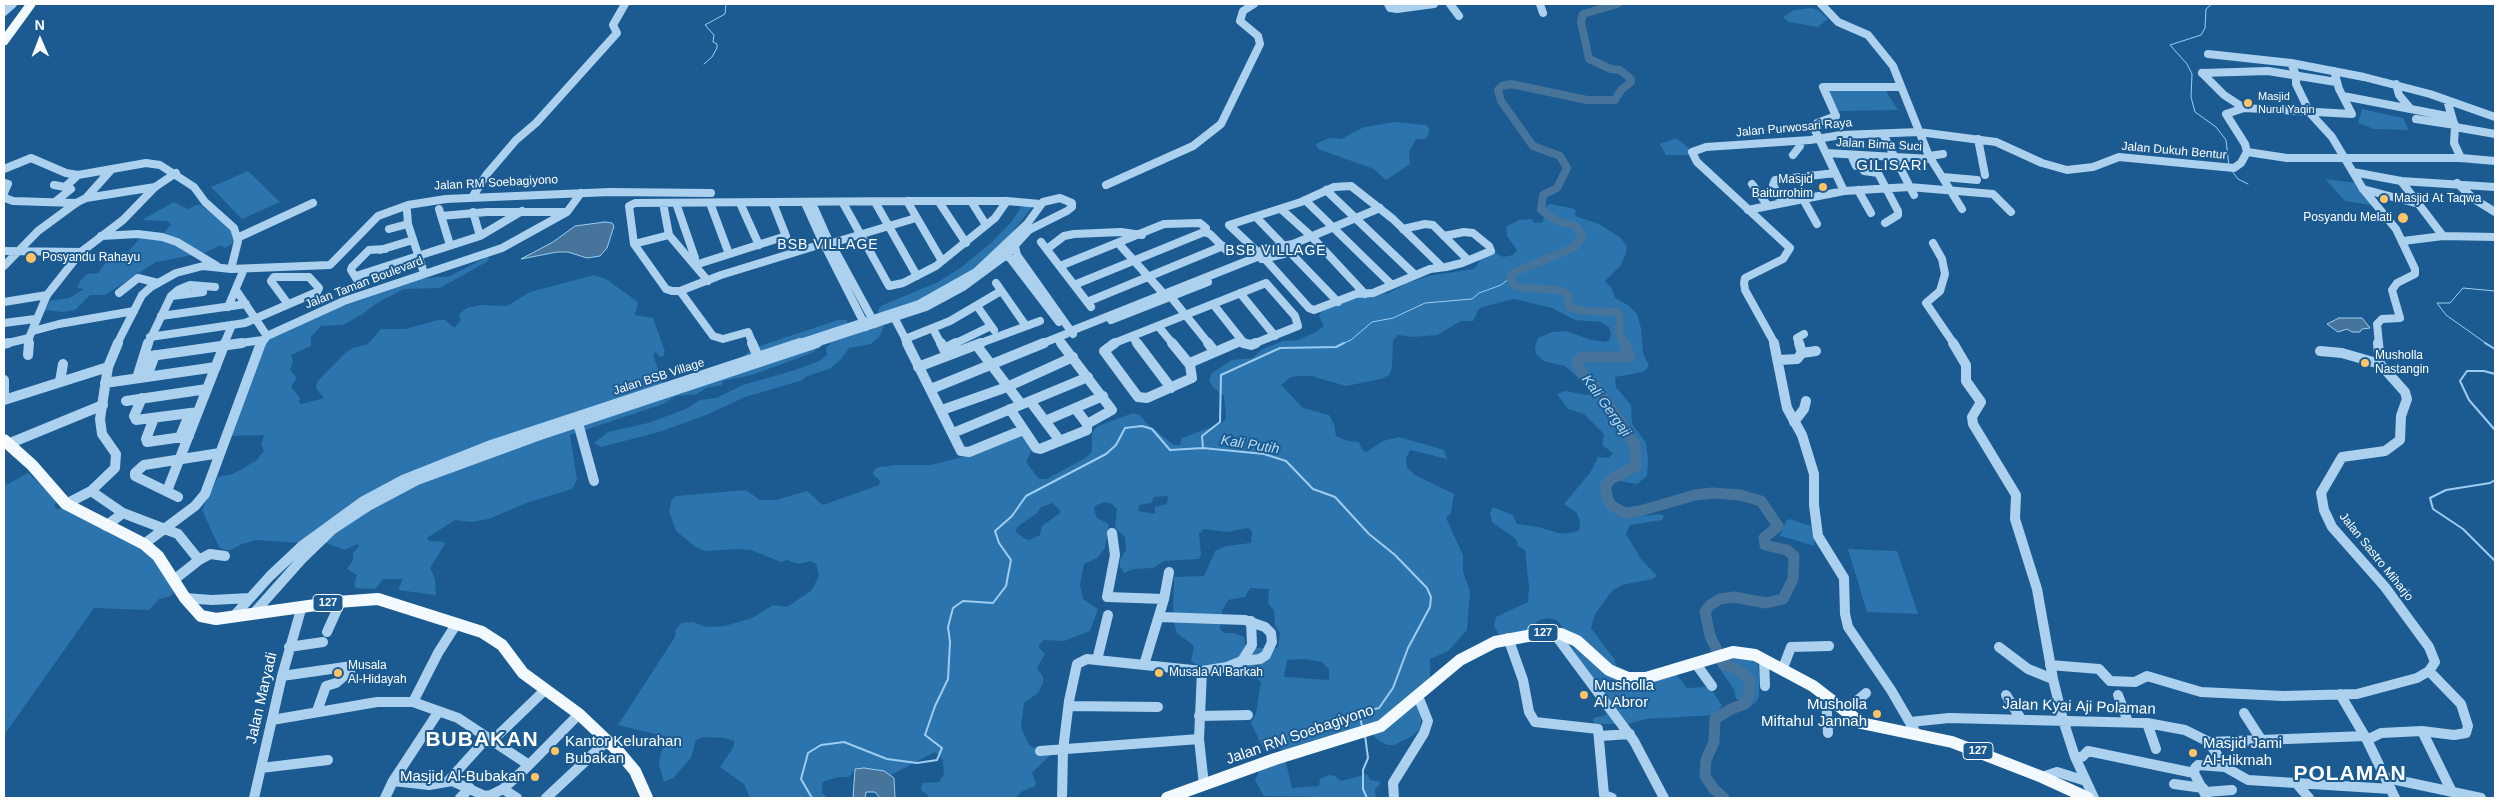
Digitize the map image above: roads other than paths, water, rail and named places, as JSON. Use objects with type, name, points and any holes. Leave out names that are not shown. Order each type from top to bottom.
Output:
[{"type":"main road","points":[[4,41],[31,4]]},
{"type":"main road","name":"127","points":[[6,442],[32,465],[66,504],[144,544],[166,565],[185,598],[201,616],[216,620],[302,606],[368,598],[385,600],[482,632],[502,645],[523,673],[580,714],[635,771],[648,798]]},
{"type":"main road","name":"Jalan RM Soebagiyono","points":[[1168,798],[1275,759],[1381,726],[1460,660],[1485,646],[1508,638],[1554,633],[1577,641],[1609,670],[1628,678],[1646,678],[1733,652],[1741,652],[1764,659],[1783,668],[1826,696],[1853,717],[1874,727],[1913,728],[2042,777],[2088,798]]},
{"type":"street","points":[[4,12],[13,4]]},
{"type":"street","points":[[473,196],[487,174],[516,140],[536,123],[617,33],[613,25],[625,4]]},
{"type":"street","points":[[1106,185],[1193,146],[1220,124],[1260,44],[1258,36],[1240,21],[1243,11],[1254,4]]},
{"type":"street","points":[[1388,4],[1390,8],[1397,9],[1434,4]]},
{"type":"street","points":[[1450,4],[1459,16]]},
{"type":"street","points":[[1540,4],[1543,13]]},
{"type":"street","points":[[1821,4],[1838,22],[1868,35],[1893,66],[1930,158],[1962,209]]},
{"type":"street","points":[[2208,54],[2291,63],[2396,84],[2495,117]]},
{"type":"street","points":[[2291,63],[2296,75],[2296,84],[2310,113],[2347,159],[2364,189],[2403,241],[2408,257],[2415,269],[2414,274],[2397,283],[2392,290],[2400,318],[2378,322],[2380,364],[2342,353],[2320,351]]},
{"type":"street","points":[[2334,71],[2336,82],[2352,114],[2244,108],[2224,95],[2202,73],[2237,70],[2296,75],[2336,82]]},
{"type":"street","points":[[2396,84],[2399,95],[2410,108]]},
{"type":"street","points":[[1844,191],[1814,128],[1815,124],[1836,116],[1823,87],[1901,87]]},
{"type":"street","points":[[2342,96],[2452,116]]},
{"type":"street","points":[[2447,100],[2455,126],[2454,143],[2461,158]]},
{"type":"street","name":"Jalan Dukuh Bentur","points":[[1919,132],[1996,142],[2042,164],[2068,170],[2093,168],[2119,157],[2231,168],[2241,163],[2247,152],[2240,136],[2225,115],[2244,108]]},
{"type":"street","points":[[2416,119],[2495,134]]},
{"type":"street","name":"Jalan Purwosari Raya","points":[[1779,360],[1772,334],[1745,290],[1744,280],[1748,276],[1775,263],[1790,250],[1786,243],[1697,162],[1692,152],[1706,147],[1800,141],[1841,135],[1919,132]]},
{"type":"street","points":[[1883,134],[1914,195]]},
{"type":"street","points":[[1978,139],[1985,175]]},
{"type":"street","points":[[1793,155],[1800,146],[1800,141]]},
{"type":"street","points":[[2247,152],[2270,157],[2347,159],[2461,158],[2495,162]]},
{"type":"street","name":"Jalan Bima Suci","points":[[1826,153],[1894,158],[1930,158],[1943,154]]},
{"type":"street","points":[[1851,155],[1856,166],[1862,166],[1864,171],[1878,173],[1899,213],[1893,220],[1886,222]]},
{"type":"street","points":[[4,169],[31,158],[66,173],[78,175],[150,163],[160,164],[194,187],[205,202],[234,228],[237,238],[231,269]]},
{"type":"street","points":[[86,198],[110,170]]},
{"type":"street","points":[[2353,172],[2401,180],[2495,187]]},
{"type":"street","points":[[1783,203],[1773,185],[1775,180],[1835,173]]},
{"type":"street","points":[[28,355],[35,318],[48,294],[81,252],[123,220],[155,187],[176,174]]},
{"type":"street","points":[[65,186],[78,175]]},
{"type":"street","points":[[1943,177],[1977,180]]},
{"type":"street","points":[[2401,180],[2444,236]]},
{"type":"street","points":[[4,183],[8,184],[4,194],[5,198],[12,201],[76,203]]},
{"type":"street","points":[[2457,183],[2474,200],[2495,212]]},
{"type":"street","points":[[1752,184],[1768,206]]},
{"type":"street","points":[[54,185],[72,188],[56,201]]},
{"type":"street","points":[[1442,268],[1404,230],[1353,186],[1338,186],[1281,209],[1229,225],[1312,310],[1317,310],[1356,294],[1365,294],[1392,285],[1433,268],[1442,268],[1489,253],[1490,248],[1471,232],[1444,236]]},
{"type":"street","points":[[4,266],[38,231],[76,203],[86,198],[155,187]]},
{"type":"street","points":[[1748,210],[1844,191],[1909,187],[1949,188],[1995,194],[2011,212]]},
{"type":"street","points":[[2364,189],[2419,204]]},
{"type":"street","points":[[1326,190],[1415,275]]},
{"type":"street","points":[[1858,190],[1871,213]]},
{"type":"street","name":"Jalan RM Soebagiyono","points":[[66,504],[91,492],[108,477],[117,463],[116,454],[102,434],[100,419],[108,367],[114,348],[142,295],[158,282],[186,269],[203,266],[244,269],[330,266],[372,221],[383,213],[412,204],[473,196],[580,193],[712,193]]},
{"type":"street","name":"Jalan Taman Boulevard","points":[[144,357],[224,346],[265,338],[344,301],[502,248],[567,212],[580,193]]},
{"type":"street","points":[[252,614],[312,548],[333,529],[368,506],[416,480],[461,462],[578,423],[868,320],[895,319],[947,296],[1009,252],[1036,225],[1070,208],[1072,205],[1071,201],[1060,198],[1046,200],[1040,204],[1007,201],[843,203],[635,202],[629,206],[631,234],[634,244],[666,289],[680,291],[916,218]]},
{"type":"street","points":[[1803,199],[1816,224]]},
{"type":"street","points":[[1306,200],[1392,285]]},
{"type":"street","points":[[907,201],[942,261]]},
{"type":"street","points":[[971,201],[986,225]]},
{"type":"street","points":[[843,203],[887,286],[903,283],[942,261],[966,244],[995,218],[1007,201]]},
{"type":"street","points":[[663,202],[669,235],[688,260],[694,264],[708,281]]},
{"type":"street","points":[[676,202],[695,258],[694,264]]},
{"type":"street","points":[[710,202],[729,254]]},
{"type":"street","points":[[876,202],[917,276]]},
{"type":"street","points":[[939,202],[966,244]]},
{"type":"street","points":[[237,238],[313,203]]},
{"type":"street","points":[[740,203],[759,245]]},
{"type":"street","points":[[694,264],[786,236],[773,203]]},
{"type":"street","points":[[808,203],[827,244],[868,320]]},
{"type":"street","name":"Jalan BSB Village","points":[[233,617],[303,545],[362,502],[403,480],[492,445],[919,304],[942,293],[1009,252],[1040,204]]},
{"type":"street","points":[[1262,257],[1266,248],[1288,246],[1380,208]]},
{"type":"street","points":[[1281,209],[1311,236],[1365,294]]},
{"type":"street","points":[[408,211],[408,224],[424,273]]},
{"type":"street","points":[[413,240],[385,249],[369,250],[352,267],[358,280],[416,253],[480,236],[522,211]]},
{"type":"street","points":[[449,243],[440,212],[474,216],[492,212],[567,212]]},
{"type":"street","points":[[474,216],[480,236]]},
{"type":"street","points":[[1256,217],[1288,246],[1338,302]]},
{"type":"street","points":[[1041,242],[1089,304],[1149,277],[1226,249],[1206,232],[1206,228],[1200,223],[1171,223],[1060,266]]},
{"type":"street","points":[[1404,230],[1430,223],[1468,260]]},
{"type":"street","points":[[389,229],[408,224]]},
{"type":"street","points":[[1047,249],[1055,244],[1084,234],[1120,232],[1142,235]]},
{"type":"street","points":[[1074,284],[1206,232]]},
{"type":"street","points":[[101,236],[138,234],[162,237],[177,242],[220,268]]},
{"type":"street","points":[[634,244],[669,235]]},
{"type":"street","points":[[2403,241],[2444,236],[2495,237]]},
{"type":"street","points":[[1933,243],[1942,259],[1945,274],[1940,291],[1926,303],[1962,356],[1966,365],[1966,381],[1981,402],[1972,417],[1973,424],[1994,462],[2016,495],[2014,519],[2022,537],[2037,590],[2050,665],[2063,720],[2075,757],[2094,798]]},
{"type":"street","points":[[1119,244],[1149,277],[1172,293],[1186,315],[1215,352]]},
{"type":"street","points":[[931,389],[991,366],[1067,333],[1262,257],[1280,256],[1288,246]]},
{"type":"street","points":[[4,251],[81,252]]},
{"type":"street","points":[[1009,252],[1067,333],[1073,357],[1103,396],[1112,412],[1087,424]]},
{"type":"street","points":[[228,307],[244,269]]},
{"type":"street","points":[[150,337],[232,325],[255,318],[288,304],[319,290],[310,277],[288,276],[273,280],[288,304]]},
{"type":"street","points":[[119,293],[138,278],[158,282]]},
{"type":"street","points":[[1158,326],[1190,365],[1192,378],[1147,398],[1138,397],[1104,351],[1110,345],[1132,337],[1158,326],[1240,293],[1266,283],[1298,322],[1297,327],[1251,345],[1242,342],[1213,304]]},
{"type":"street","points":[[137,378],[150,337],[171,296],[215,287]]},
{"type":"street","points":[[905,339],[934,329],[977,306],[998,287],[1026,326]]},
{"type":"street","points":[[195,311],[204,289]]},
{"type":"street","points":[[144,544],[195,506],[203,497],[265,338],[255,318],[236,290]]},
{"type":"street","points":[[680,291],[713,336],[723,339],[748,332],[758,357]]},
{"type":"street","points":[[1240,293],[1275,336]]},
{"type":"street","points":[[4,302],[48,294]]},
{"type":"street","points":[[161,316],[246,304]]},
{"type":"street","points":[[977,306],[999,337]]},
{"type":"street","points":[[4,344],[59,324],[134,311]]},
{"type":"street","points":[[4,323],[35,318]]},
{"type":"street","points":[[895,319],[961,451],[964,453],[1023,430]]},
{"type":"street","points":[[918,367],[949,357],[1040,321]]},
{"type":"street","points":[[167,490],[179,460],[184,436],[194,412],[207,389],[232,325]]},
{"type":"street","points":[[944,349],[991,326]]},
{"type":"street","points":[[934,329],[949,357]]},
{"type":"street","points":[[1802,353],[1798,338],[1804,334]]},
{"type":"street","points":[[1132,337],[1171,388]]},
{"type":"street","points":[[1190,365],[1192,362],[1242,342]]},
{"type":"street","points":[[977,346],[1020,404]]},
{"type":"street","points":[[1816,351],[1802,353],[1797,359],[1779,360],[1787,408],[1802,435],[1814,474],[1814,505],[1818,536],[1844,578],[1846,588],[1845,614],[1848,627],[1891,690],[1913,728]]},
{"type":"street","points":[[147,376],[155,356]]},
{"type":"street","points":[[942,410],[1007,387],[1073,357]]},
{"type":"street","points":[[60,381],[63,364]]},
{"type":"street","name":"Jalan Sastro Miharjo","points":[[2380,364],[2407,396],[2401,416],[2400,440],[2385,451],[2342,457],[2335,466],[2332,477],[2322,488],[2321,493],[2324,510],[2332,527],[2384,587],[2429,647],[2435,662],[2429,671]]},
{"type":"street","points":[[4,380],[4,400],[108,367]]},
{"type":"street","points":[[105,383],[216,367]]},
{"type":"street","points":[[953,433],[1088,377]]},
{"type":"street","points":[[126,401],[207,389]]},
{"type":"street","points":[[1045,421],[1103,396]]},
{"type":"street","points":[[142,398],[134,418],[139,421],[194,412]]},
{"type":"street","points":[[1030,401],[1060,441]]},
{"type":"street","points":[[1794,422],[1804,409],[1806,401]]},
{"type":"street","points":[[6,442],[102,405]]},
{"type":"street","points":[[1010,409],[1023,430],[1038,448],[1086,431],[1087,424],[1075,408]]},
{"type":"street","points":[[154,418],[146,441],[184,436]]},
{"type":"street","points":[[578,423],[594,481]]},
{"type":"street","points":[[178,497],[135,475],[142,466],[220,453]]},
{"type":"street","points":[[91,492],[123,513],[178,534],[199,560]]},
{"type":"street","points":[[106,526],[123,513]]},
{"type":"street","points":[[1112,533],[1115,555],[1107,597],[1164,598]]},
{"type":"street","points":[[175,579],[199,560],[210,554],[225,556]]},
{"type":"street","points":[[1144,665],[1150,640],[1160,617],[1169,572]]},
{"type":"street","points":[[185,598],[212,600],[250,598]]},
{"type":"street","points":[[328,632],[341,601]]},
{"type":"street","name":"Jalan Maryadi","points":[[254,798],[289,647],[302,606]]},
{"type":"street","points":[[1097,660],[1108,615]]},
{"type":"street","points":[[1062,798],[1063,750],[1069,706],[1077,664],[1082,660],[1202,671],[1227,667],[1242,661],[1264,657],[1272,642],[1268,629],[1251,621],[1160,617]]},
{"type":"street","points":[[1242,661],[1252,645],[1251,621]]},
{"type":"street","points":[[413,702],[438,653],[457,623]]},
{"type":"street","points":[[1554,633],[1630,734],[1664,798]]},
{"type":"street","points":[[1508,638],[1523,680],[1529,712],[1535,722],[1596,728],[1600,736],[1604,795],[1610,798]]},
{"type":"street","points":[[289,647],[323,642]]},
{"type":"street","points":[[1783,668],[1791,647],[1829,646]]},
{"type":"street","points":[[1999,647],[2028,669],[2053,679]]},
{"type":"street","points":[[1764,659],[1765,686]]},
{"type":"street","points":[[1696,664],[1712,686]]},
{"type":"street","points":[[282,676],[346,665],[352,666],[344,676],[325,688],[317,711]]},
{"type":"street","points":[[2050,665],[2099,669],[2110,681],[2135,682],[2147,676],[2206,693],[2269,696],[2357,694],[2402,684],[2429,671],[2456,697],[2464,709],[2468,728],[2466,733],[2454,735],[2422,731],[2381,733],[2366,738]]},
{"type":"street","points":[[1202,671],[1199,716],[1204,785]]},
{"type":"street","points":[[393,781],[429,785],[449,780],[489,739],[546,689]]},
{"type":"street","points":[[1853,717],[1866,693]]},
{"type":"street","points":[[2209,742],[2225,767],[2234,774],[2248,780],[2393,794],[2387,778],[2366,738],[2340,694]]},
{"type":"street","points":[[2006,695],[2021,719]]},
{"type":"street","points":[[2118,695],[2128,722]]},
{"type":"street","points":[[1394,798],[1393,783],[1424,733],[1428,722],[1418,696]]},
{"type":"street","points":[[1826,696],[1828,732]]},
{"type":"street","points":[[272,720],[377,702],[413,702],[458,718],[529,765]]},
{"type":"street","points":[[1069,706],[1158,707]]},
{"type":"street","points":[[385,798],[393,781],[439,711]]},
{"type":"street","points":[[2244,713],[2262,741]]},
{"type":"street","points":[[449,780],[485,796],[503,790],[580,714]]},
{"type":"street","points":[[1199,716],[1248,715]]},
{"type":"street","name":"Jalan Kyai Aji Polaman","points":[[1913,728],[1949,718],[2021,719],[2147,723],[2185,730],[2209,742],[2366,738]]},
{"type":"street","points":[[2147,723],[2156,749]]},
{"type":"street","points":[[2422,731],[2456,795]]},
{"type":"street","points":[[1600,736],[1630,734]]},
{"type":"street","points":[[1040,751],[1200,739]]},
{"type":"street","points":[[546,798],[607,741]]},
{"type":"street","points":[[2075,757],[2082,757],[2088,751],[2194,772]]},
{"type":"street","points":[[261,768],[328,760]]},
{"type":"street","points":[[2205,793],[2194,772],[2194,768],[2198,765],[2225,767]]},
{"type":"street","points":[[2042,777],[2051,773],[2063,772],[2086,780]]},
{"type":"street","points":[[2387,778],[2456,795],[2481,798]]},
{"type":"street","points":[[2174,784],[2205,793],[2232,790]]},
{"type":"street","points":[[2298,784],[2309,798]]},
{"type":"street","points":[[460,798],[470,788]]},
{"type":"street","points":[[503,790],[517,798]]},
{"type":"waterway","points":[[704,64],[712,57],[717,48],[717,44],[713,42],[714,35],[705,25],[725,14],[726,4]]},
{"type":"waterway","points":[[1617,4],[1583,14],[1581,22],[1589,59],[1611,69],[1620,70],[1631,79],[1631,82],[1621,90],[1615,100],[1587,100],[1511,84],[1502,86],[1498,90],[1501,101],[1533,146],[1560,156],[1567,168],[1557,188],[1543,195],[1541,210],[1557,221],[1576,226],[1582,236],[1575,247],[1513,273],[1510,278],[1514,285],[1521,287],[1559,290],[1568,294],[1569,307],[1585,311],[1616,312],[1620,317],[1619,333],[1625,344]]},
{"type":"waterway","points":[[2212,4],[2206,9],[2205,28],[2201,35],[2170,45],[2187,64],[2192,74],[2191,97],[2195,112],[2216,127],[2226,140],[2229,166]]},
{"type":"waterway","points":[[2231,170],[2238,179],[2248,184]]},
{"type":"waterway","name":"Kali Putih","points":[[1342,344],[1351,340],[1372,322],[1393,318],[1425,303],[1472,299],[1479,293],[1501,285],[1510,278]]},
{"type":"waterway","points":[[2487,344],[2446,315],[2437,303],[2450,303],[2463,288],[2495,291]]},
{"type":"waterway","name":"Kali Gergaji","points":[[1624,343],[1630,357],[1582,357],[1577,361],[1583,375],[1593,384],[1621,422],[1635,446],[1636,466],[1611,479],[1605,486],[1608,500],[1612,506],[1625,513],[1640,511],[1695,495],[1712,493],[1740,495],[1761,501],[1778,526],[1764,538],[1765,545],[1787,550],[1794,556],[1793,579],[1783,599],[1766,603],[1734,597],[1720,599],[1710,605],[1705,612],[1710,636],[1724,665],[1737,669],[1749,679],[1749,694],[1745,704],[1731,709],[1715,719],[1714,742],[1706,760],[1705,776],[1713,788],[1724,798]]},
{"type":"waterway","points":[[2485,343],[2495,349]]},
{"type":"waterway","name":"Kali Putih","points":[[1203,448],[1202,436],[1220,422],[1221,375],[1280,348],[1336,347],[1342,344]]},
{"type":"waterway","points":[[2495,374],[2484,371],[2467,371],[2460,381],[2469,400],[2495,430]]},
{"type":"waterway","points":[[812,798],[801,779],[808,753],[821,745],[844,742],[887,759],[917,763],[937,760],[942,748],[925,735],[935,706],[948,679],[950,642],[948,627],[953,608],[963,601],[993,603],[1006,586],[1011,560],[999,543],[995,531],[1012,516],[1026,496],[1106,454],[1116,445],[1125,428],[1142,426],[1152,429],[1170,450],[1203,448]]},
{"type":"waterway","name":"Kali Putih","points":[[1203,448],[1264,454],[1286,461],[1313,489],[1335,497],[1369,534],[1395,555],[1427,588],[1431,597],[1430,607],[1408,648],[1393,688],[1379,708],[1367,711],[1360,717],[1362,726]]},
{"type":"waterway","points":[[2495,480],[2490,483],[2446,490],[2430,498],[2433,509],[2463,529],[2495,561]]},
{"type":"waterway","name":"Kali Putih","points":[[1365,735],[1368,758],[1363,770],[1363,789],[1367,798]]},
{"type":"place","name":"Masjid Nurul Yaqin","points":[[2248,103]]},
{"type":"place","name":"Masjid Baiturrohim","points":[[1823,187]]},
{"type":"place","name":"Masjid At Taqwa","points":[[2384,199]]},
{"type":"place","name":"Posyandu Melati","points":[[2403,218]]},
{"type":"place","name":"Posyandu Rahayu","points":[[31,258]]},
{"type":"place","name":"Musholla Nastangin","points":[[2365,363]]},
{"type":"place","name":"Musala Al-Hidayah","points":[[338,673]]},
{"type":"place","name":"Musala Al Barkah","points":[[1159,673]]},
{"type":"place","name":"Musholla Al Abror","points":[[1584,695]]},
{"type":"place","name":"Musholla Miftahul Jannah","points":[[1877,714]]},
{"type":"place","name":"Kantor Kelurahan Bubakan","points":[[555,751]]},
{"type":"place","name":"Masjid Jami Al-Hikmah","points":[[2193,753]]},
{"type":"place","name":"Masjid Al-Bubakan","points":[[535,777]]},
{"type":"district","name":"GILISARI","points":[[1892,166]]},
{"type":"district","name":"BSB VILLAGE","points":[[828,245]]},
{"type":"district","name":"BSB VILLAGE","points":[[1276,251]]},
{"type":"district","name":"BUBAKAN","points":[[482,740]]},
{"type":"district","name":"POLAMAN","points":[[2350,774]]}]
